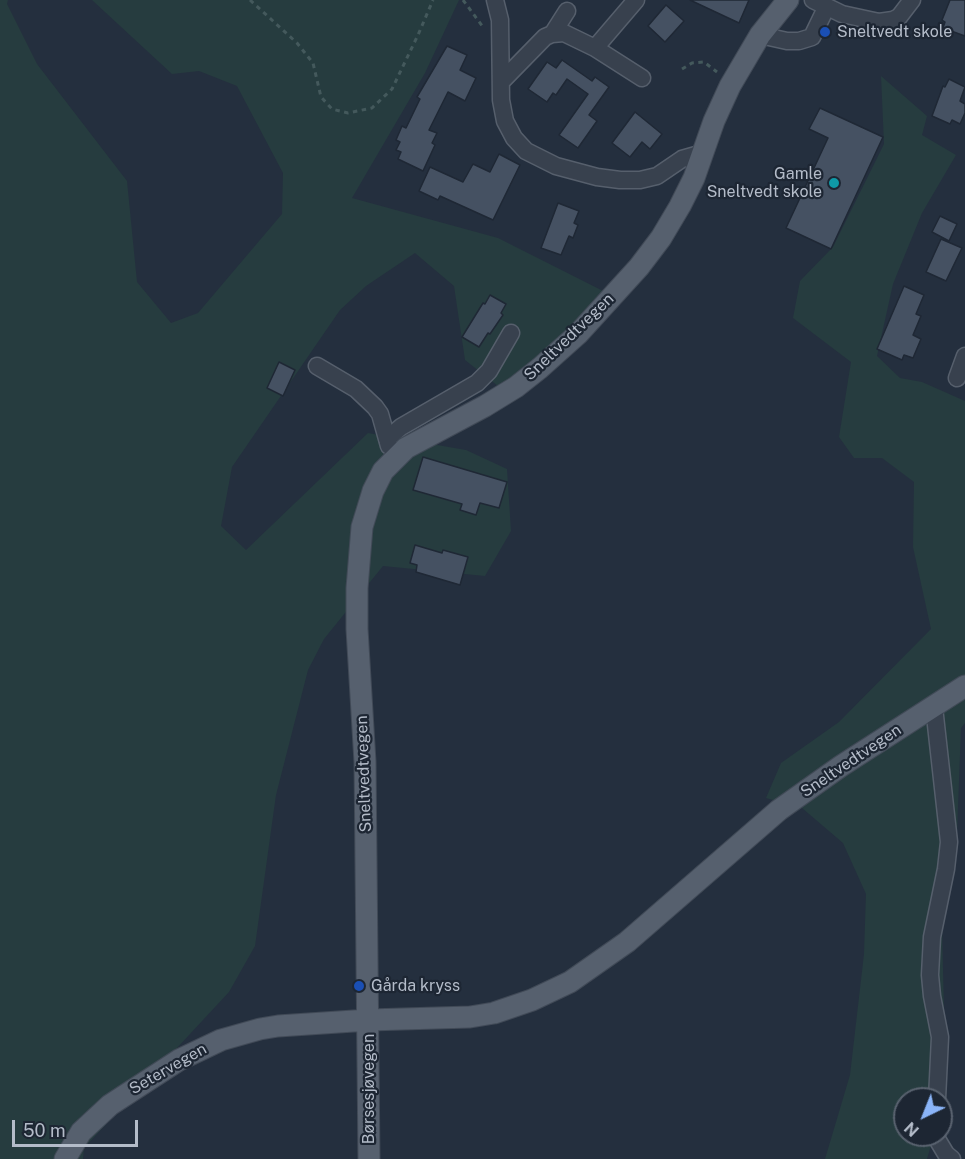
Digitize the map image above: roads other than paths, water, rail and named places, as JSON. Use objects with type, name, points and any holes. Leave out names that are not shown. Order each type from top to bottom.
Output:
[{"type":"main road","name":"Sneltvedtvegen","points":[[788,0],[760,35],[730,86],[681,206],[639,267],[578,334],[540,368],[516,387],[485,406],[415,442],[383,471],[373,491],[365,514],[360,544],[357,588],[357,629],[365,762],[369,1020],[452,1018],[494,1013],[532,1000],[570,982],[627,942],[779,810],[841,766],[965,686]]},
{"type":"main road","name":"Setervegen","points":[[65,1159],[81,1132],[110,1105],[199,1049],[220,1040],[260,1029],[369,1020]]},
{"type":"main road","name":"Børsesjøvegen","points":[[369,1020],[369,1159]]},
{"type":"street","points":[[495,0],[500,20],[501,100],[505,121],[514,138],[526,151],[556,166],[597,177],[640,180],[657,176],[682,159],[701,156]]},
{"type":"street","points":[[595,48],[636,0]]},
{"type":"street","points":[[760,35],[788,40],[812,37],[819,4],[868,20],[886,21],[899,17],[912,0]]},
{"type":"street","points":[[501,82],[545,38],[553,33],[567,11]]},
{"type":"street","points":[[553,33],[564,33],[595,48],[642,78]]},
{"type":"street","points":[[387,439],[401,427],[441,406],[477,383],[489,370],[511,333]]},
{"type":"street","points":[[957,378],[965,356]]},
{"type":"street","points":[[317,366],[356,389],[375,407],[380,414],[393,460]]},
{"type":"street","points":[[934,707],[949,842],[946,869],[932,937],[930,975],[940,1037],[937,1087]]},
{"type":"street","points":[[942,1147],[952,1159]]},
{"type":"place","name":"Sneltvedt skole","points":[[825,32]]},
{"type":"place","name":"Gamle Sneltvedt skole","points":[[834,183]]},
{"type":"place","name":"Gårda kryss","points":[[359,986]]}]
